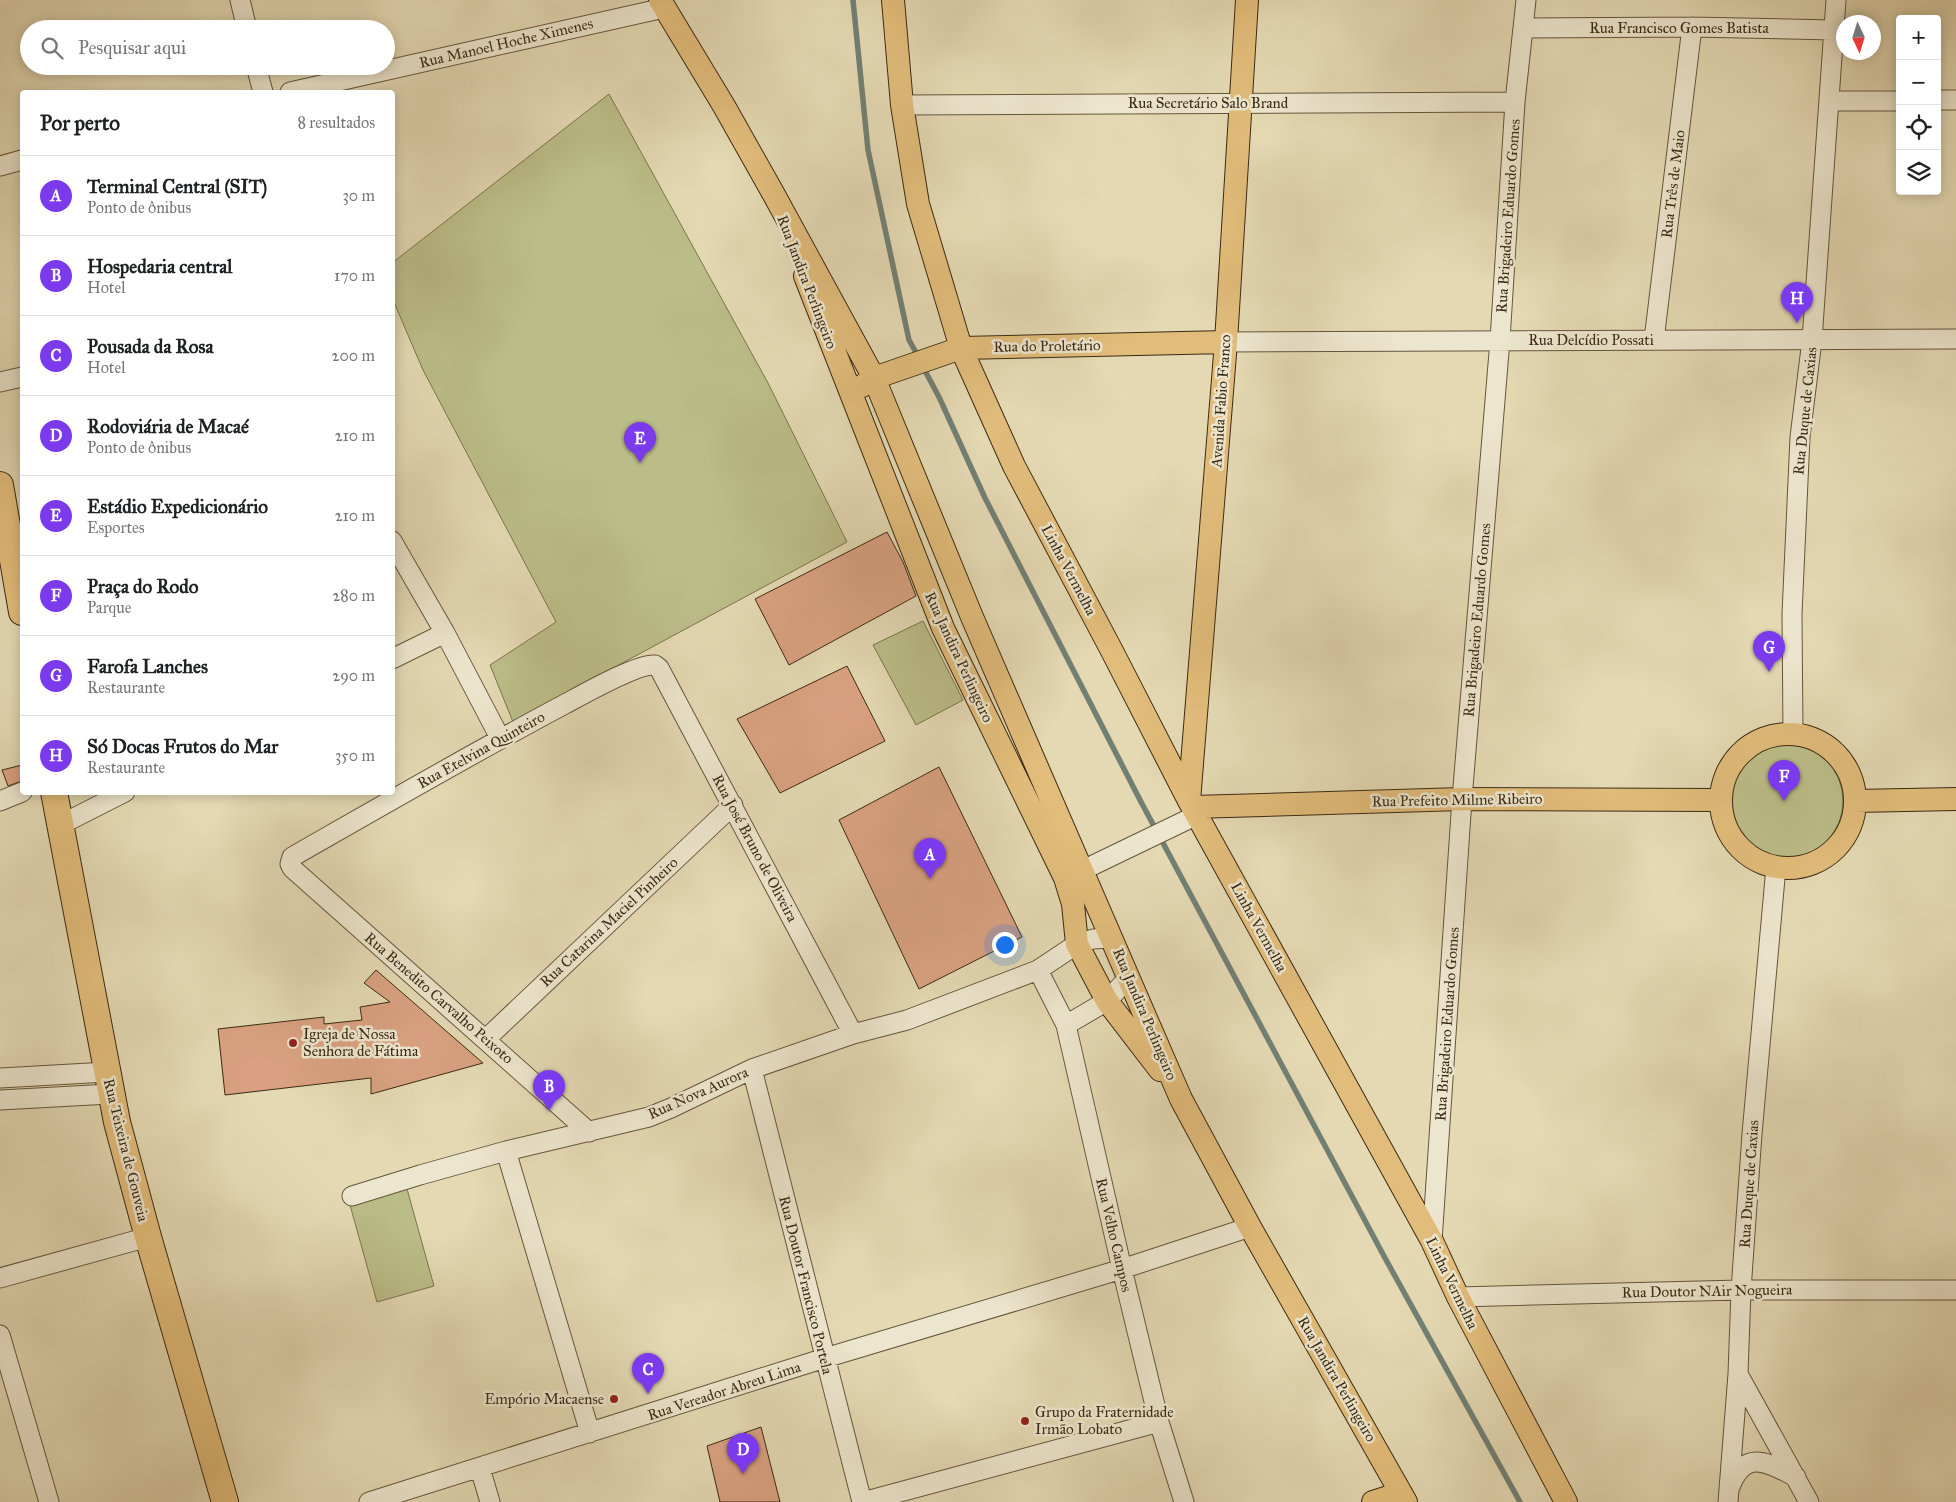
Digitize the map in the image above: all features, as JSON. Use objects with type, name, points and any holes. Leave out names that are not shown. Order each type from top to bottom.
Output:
[{"type":"highway","points":[[1,492],[20,601]]},
{"type":"highway","name":"Rua Teixeira de Gouveia","points":[[55,795],[108,1083],[148,1237],[225,1502]]},
{"type":"main road","name":"Linha Vermelha","points":[[893,0],[902,105],[918,204],[956,349],[1014,466],[1193,808],[1432,1241],[1458,1297],[1566,1502]]},
{"type":"main road","name":"Avenida Fabio Franco","points":[[1193,808],[1194,736],[1226,342],[1247,0]]},
{"type":"main road","name":"Rua Jandira Perlingeiro","points":[[662,4],[774,193],[874,378],[972,617],[1181,1098],[1250,1227],[1404,1498]]},
{"type":"main road","name":"Rua Jandira Perlingeiro","points":[[774,193],[853,401],[943,628],[1059,864],[1073,904],[1077,944],[1107,1001],[1181,1098]]},
{"type":"main road","name":"Rua do Proletário","points":[[874,378],[956,349],[1226,342]]},
{"type":"main road","points":[[853,401],[863,384],[874,378]]},
{"type":"main road","points":[[943,628],[962,626],[972,617]]},
{"type":"main road","points":[[1154,733],[1174,741],[1194,736]]},
{"type":"main road","points":[[1777,734],[1793,734],[1807,736],[1832,750],[1850,773],[1856,801],[1853,820],[1844,838],[1831,852],[1814,862],[1796,868],[1776,867],[1761,863],[1747,855],[1736,844],[1727,831],[1722,816],[1720,800],[1722,785],[1728,770],[1736,757],[1748,746],[1762,738],[1777,734]]},
{"type":"main road","name":"Rua Prefeito Milme Ribeiro","points":[[1193,808],[1462,799],[1720,800]]},
{"type":"main road","points":[[1856,801],[1956,799]]},
{"type":"main road","points":[[1373,1502],[1404,1498]]},
{"type":"street","points":[[240,0],[245,20]]},
{"type":"street","name":"Rua Brigadeiro Eduardo Gomes","points":[[1432,1241],[1462,799],[1500,340],[1515,102],[1526,0]]},
{"type":"street","name":"Rua Duque de Caxias","points":[[1793,734],[1792,614],[1800,437],[1812,340],[1836,0]]},
{"type":"street","name":"Rua Manoel Hoche Ximenes","points":[[395,67],[662,4]]},
{"type":"street","name":"Rua Francisco Gomes Batista","points":[[1524,28],[1692,27],[1834,30]]},
{"type":"street","name":"Rua Três de Maio","points":[[1654,340],[1692,27]]},
{"type":"street","points":[[258,75],[262,90]]},
{"type":"street","name":"Rua Manoel Hoche Ximenes","points":[[298,90],[362,75]]},
{"type":"street","points":[[1941,100],[1956,100]]},
{"type":"street","points":[[1830,101],[1896,101]]},
{"type":"street","name":"Rua Secretário Salo Brand","points":[[902,105],[1515,102]]},
{"type":"street","points":[[0,166],[20,161]]},
{"type":"street","name":"Rua Delcídio Possati","points":[[1226,342],[1956,339]]},
{"type":"street","points":[[0,382],[20,377]]},
{"type":"street","points":[[395,546],[445,633],[500,738]]},
{"type":"street","points":[[395,658],[445,633]]},
{"type":"street","name":"Rua Etelvina Quinteiro","points":[[290,864],[292,857],[500,738],[600,685],[646,666],[655,665]]},
{"type":"street","name":"Rua José Bruno de Oliveira","points":[[655,665],[659,668],[733,805],[853,1034]]},
{"type":"street","points":[[0,801],[20,793]]},
{"type":"street","points":[[60,825],[119,795]]},
{"type":"street","name":"Rua Catarina Maciel Pinheiro","points":[[486,1039],[733,805]]},
{"type":"street","points":[[1083,870],[1170,828],[1193,808]]},
{"type":"street","name":"Rua Benedito Carvalho Peixoto","points":[[290,864],[293,869],[589,1132]]},
{"type":"street","name":"Rua Duque de Caxias","points":[[1728,1497],[1738,1374],[1741,1290],[1759,1048],[1776,867]]},
{"type":"street","points":[[1077,944],[1112,938]]},
{"type":"street","name":"Rua Nova Aurora","points":[[352,1196],[420,1175],[506,1152],[648,1117],[671,1108],[752,1068],[853,1034],[906,1020],[1038,970],[1077,944]]},
{"type":"street","name":"Rua Velho Campos","points":[[1038,970],[1066,1025],[1159,1422],[1184,1502]]},
{"type":"street","points":[[1066,1025],[1107,1001],[1129,977]]},
{"type":"street","name":"Rua Doutor Francisco Portela","points":[[752,1068],[862,1502]]},
{"type":"street","points":[[0,1078],[108,1083]]},
{"type":"street","points":[[0,1100],[108,1083]]},
{"type":"street","points":[[506,1152],[590,1433]]},
{"type":"street","name":"Rua Vereador Abreu Lima","points":[[369,1502],[825,1358],[1122,1269],[1250,1227]]},
{"type":"street","points":[[0,1278],[148,1237]]},
{"type":"street","name":"Rua Doutor NAir Nogueira","points":[[1458,1297],[1741,1290],[1956,1290]]},
{"type":"street","points":[[0,1335],[49,1502]]},
{"type":"street","points":[[1738,1374],[1809,1502]]},
{"type":"street","points":[[862,1502],[1159,1422]]},
{"type":"street","points":[[1728,1497],[1735,1474],[1746,1465],[1758,1461],[1774,1466],[1796,1477]]},
{"type":"street","points":[[480,1468],[490,1502]]},
{"type":"green space","points":[[609,94],[768,383],[847,542],[513,722],[490,665],[556,622],[423,370],[395,305],[395,261]]},
{"type":"green space","points":[[923,621],[963,700],[916,725],[873,645]]},
{"type":"green space","points":[[1784,742],[1806,747],[1817,752],[1833,768],[1838,779],[1843,801],[1838,823],[1833,834],[1817,850],[1806,855],[1784,860],[1762,855],[1751,850],[1735,834],[1730,823],[1725,801],[1730,779],[1735,768],[1751,752],[1762,747]]},
{"type":"green space","points":[[407,1189],[434,1286],[377,1302],[350,1205]]},
{"type":"building","points":[[887,532],[903,562],[916,596],[789,665],[755,599]]},
{"type":"building","points":[[847,666],[885,741],[780,793],[737,719]]},
{"type":"building","points":[[20,766],[20,782],[8,786],[2,770]]},
{"type":"building","points":[[939,767],[1022,937],[919,989],[839,820]]},
{"type":"building","points":[[376,970],[483,1063],[371,1094],[371,1078],[225,1095],[218,1029],[324,1017],[324,1024],[362,1020],[360,1007],[390,1002],[364,983]]},
{"type":"building","points":[[761,1427],[780,1502],[720,1502],[707,1446]]},
{"type":"waterway","points":[[853,0],[868,150],[909,340],[919,358]]},
{"type":"waterway","points":[[923,367],[939,397],[985,498],[1140,800],[1385,1258],[1520,1502]]},
{"type":"place","name":"Só Docas Frutos do Mar","points":[[1797,323]]},
{"type":"place","name":"Estádio Expedicionário","points":[[640,463]]},
{"type":"place","name":"Farofa Lanches","points":[[1769,672]]},
{"type":"place","name":"Praça do Rodo","points":[[1784,801]]},
{"type":"place","name":"Terminal Central (SIT)","points":[[930,879]]},
{"type":"place","name":"Igreja de Nossa Senhora de Fátima","points":[[293,1043]]},
{"type":"place","name":"Hospedaria central","points":[[549,1111]]},
{"type":"place","name":"Pousada da Rosa","points":[[648,1394]]},
{"type":"place","name":"Empório Macaense","points":[[614,1399]]},
{"type":"place","name":"Grupo da Fraternidade Irmão Lobato","points":[[1025,1421]]},
{"type":"place","name":"Rodoviária de Macaé","points":[[743,1474]]}]
